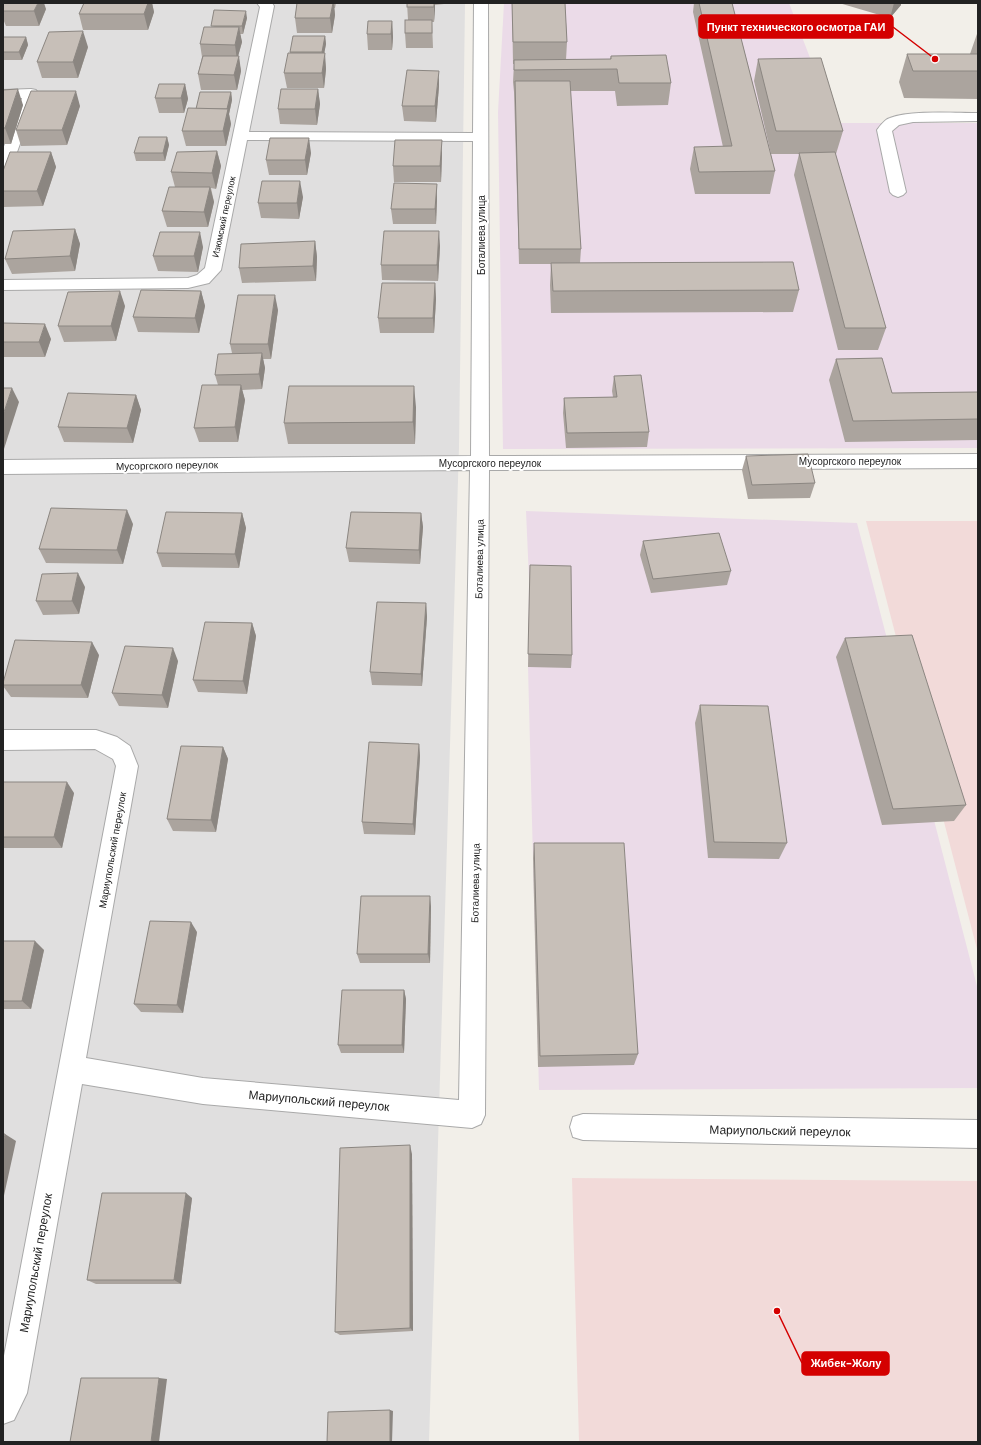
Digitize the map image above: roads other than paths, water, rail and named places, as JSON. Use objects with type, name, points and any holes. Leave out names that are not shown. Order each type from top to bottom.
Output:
[{"type":"street","name":"Изюмский переулок","points":[[3,285],[188,283],[203,279],[213,270],[267,6],[264,3]]},
{"type":"street","name":"Боталиева улица","points":[[472,1115],[480,463],[481,3]]},
{"type":"street","points":[[3,94],[31,94],[3,169]]},
{"type":"street","points":[[898,192],[884,130],[894,121],[913,118],[978,117]]},
{"type":"street","points":[[240,136],[481,137]]},
{"type":"street","name":"Мусоргского переулок","points":[[3,467],[978,461]]},
{"type":"street","name":"Мариупольский переулок","points":[[3,740],[96,739],[109,744],[122,753],[127,766],[12,1392],[3,1408]]},
{"type":"street","name":"Мариупольский переулок","points":[[72,1069],[203,1091],[472,1115]]},
{"type":"street","name":"Мариупольский переулок","points":[[583,1127],[978,1134]]},
{"type":"place","name":"Пункт технического осмотра ГАИ","points":[[935,59]]},
{"type":"place","name":"Жибек-Жолу","points":[[777,1311]]}]
